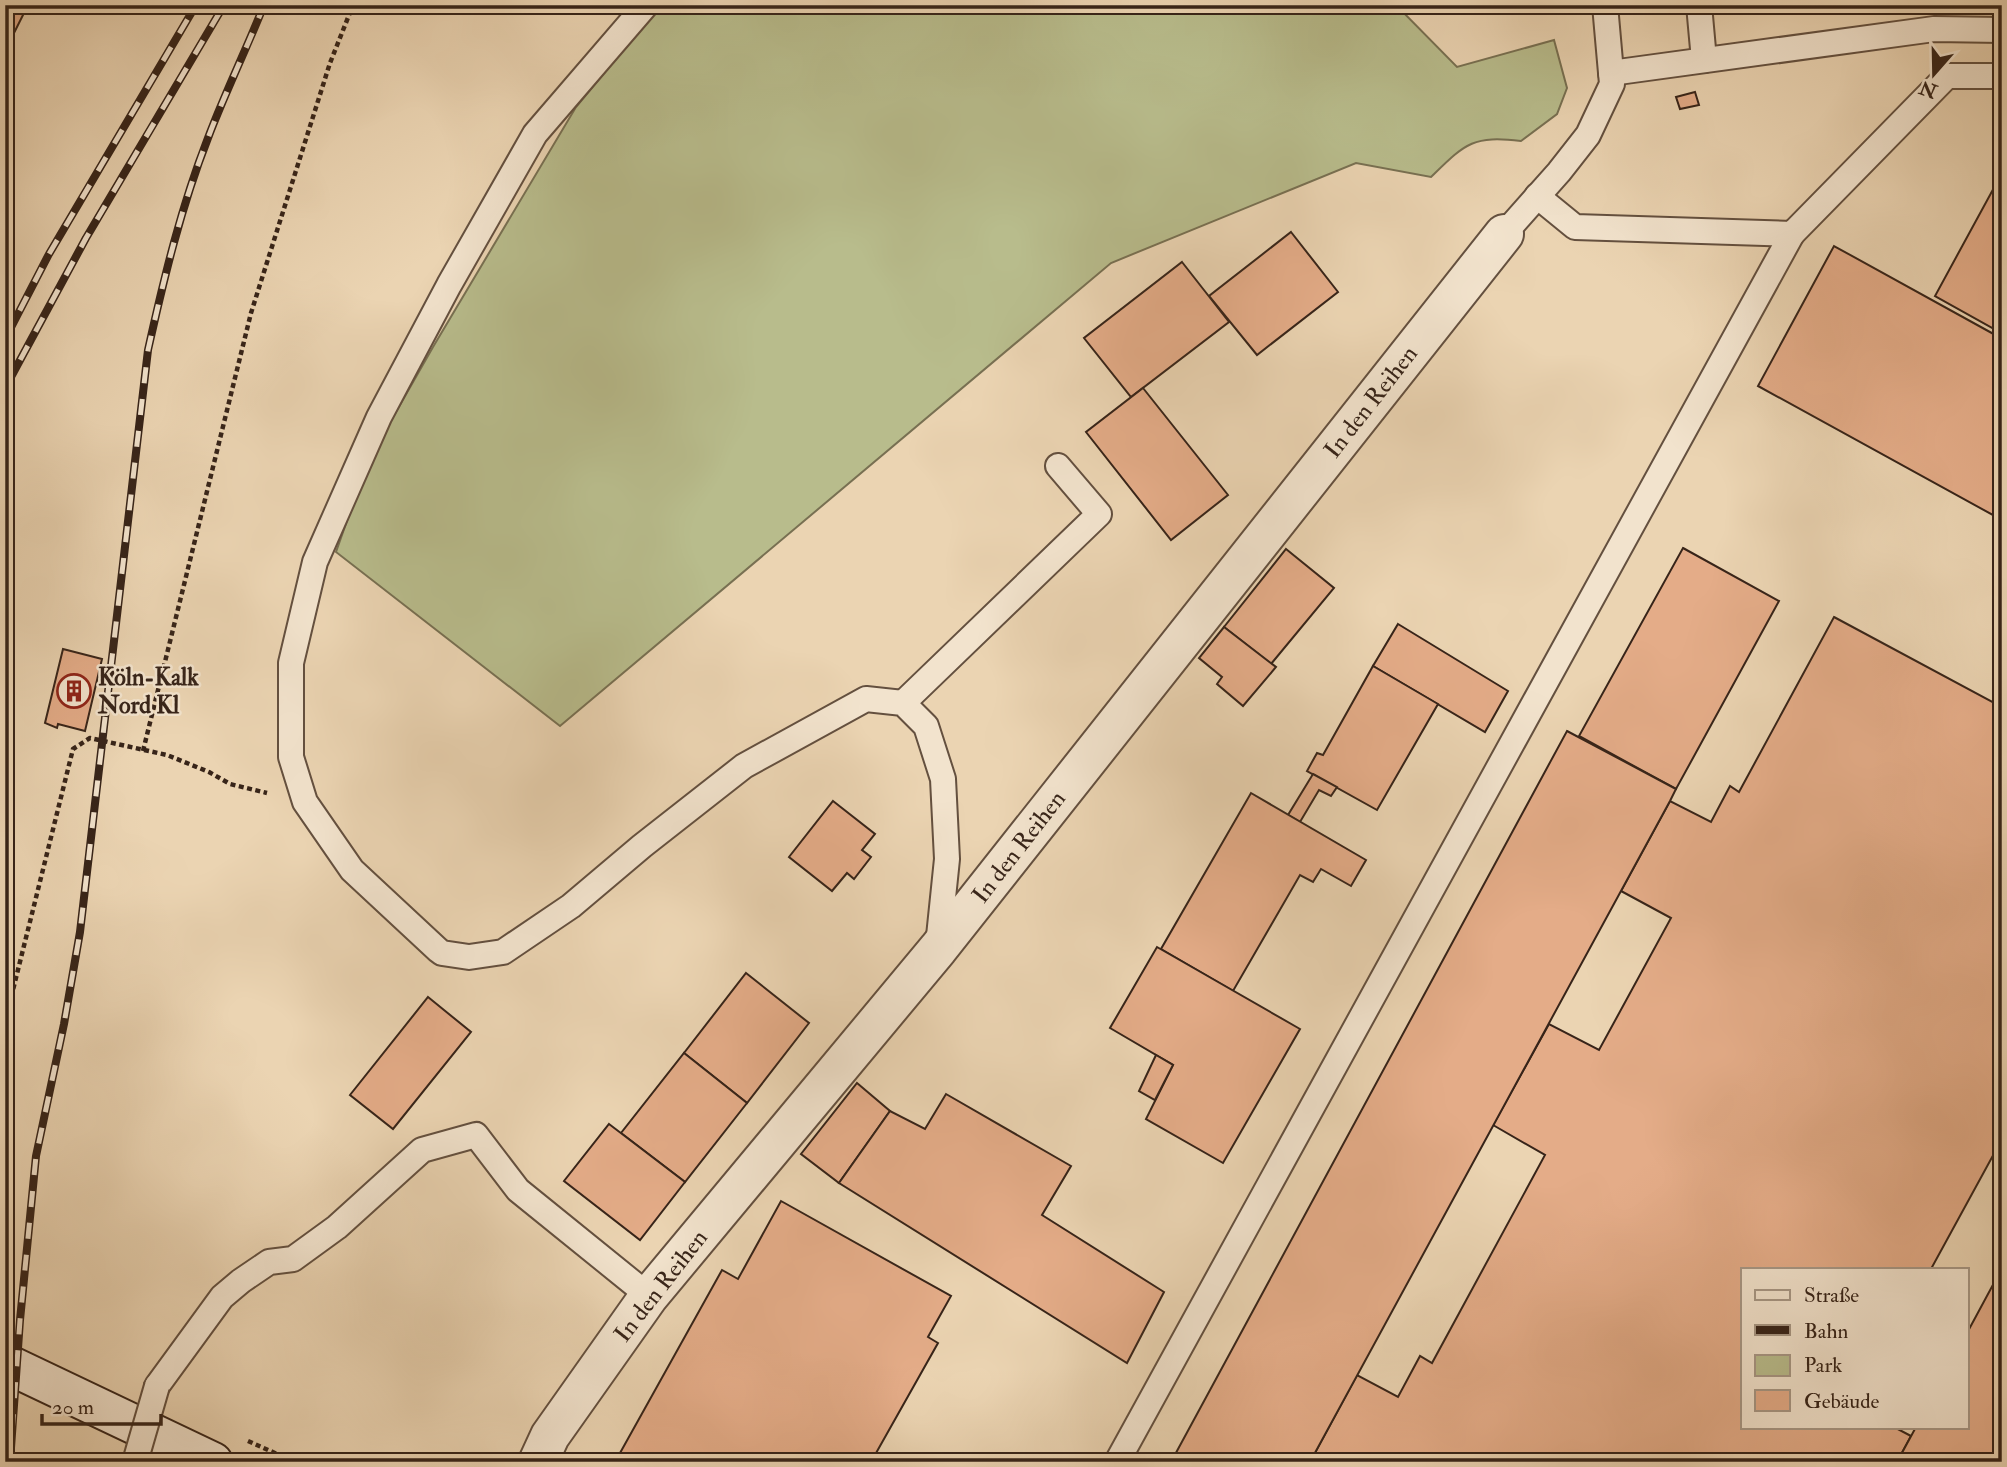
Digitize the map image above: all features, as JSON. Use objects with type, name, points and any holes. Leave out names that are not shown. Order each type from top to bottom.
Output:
[{"type":"street","name":"In den Reihen","points":[[538,1462],[550,1436],[649,1296],[938,949],[1504,234]]},
{"type":"street","points":[[5,1363],[214,1462]]},
{"type":"lane","points":[[646,5],[535,134],[449,285],[379,418],[315,562],[291,663],[291,757],[305,803],[352,870],[438,950],[469,957],[503,952],[571,906],[744,766],[866,699],[903,703],[926,726],[943,779],[947,859],[938,949]]},
{"type":"lane","points":[[1504,234],[1588,135],[1612,84],[1605,5]]},
{"type":"lane","points":[[1699,5],[1704,60]]},
{"type":"lane","points":[[1611,73],[1934,29],[2002,30]]},
{"type":"lane","points":[[1117,1462],[1792,234],[1947,76],[2002,76]]},
{"type":"lane","points":[[1537,196],[1575,228],[1792,234]]},
{"type":"lane","points":[[903,703],[1099,514],[1058,466]]},
{"type":"lane","points":[[135,1462],[157,1387],[222,1297],[269,1262],[293,1259],[326,1235],[422,1150],[476,1135],[518,1190],[649,1296]]},
{"type":"path","points":[[143,751],[251,313],[330,63],[353,5]]},
{"type":"path","points":[[5,1022],[74,749],[90,738],[186,761],[230,784],[305,803]]},
{"type":"green space","points":[[660,5],[1396,5],[1457,67],[1554,40],[1567,88],[1557,114],[1521,141],[1491,139],[1470,144],[1431,177],[1356,163],[1111,263],[560,726],[336,552],[368,461],[433,347],[576,107]]},
{"type":"building","points":[[5,5],[28,5],[5,51]]},
{"type":"building","points":[[1695,92],[1699,105],[1680,109],[1676,97]]},
{"type":"building","points":[[2002,173],[2002,520],[1758,386],[1834,246],[1999,337],[2001,333],[1935,296]]},
{"type":"building","points":[[1291,232],[1338,292],[1257,355],[1209,296]]},
{"type":"building","points":[[1182,262],[1229,322],[1131,397],[1084,338]]},
{"type":"building","points":[[1143,388],[1228,495],[1171,540],[1086,432]]},
{"type":"building","points":[[1683,548],[1779,601],[1676,789],[1579,736]]},
{"type":"building","points":[[1286,549],[1334,588],[1271,664],[1224,627]]},
{"type":"building","points":[[1834,617],[2002,707],[2002,1139],[1932,1268],[1741,1268],[1741,1428],[1896,1428],[1911,1436],[1897,1462],[1310,1462],[1357,1375],[1398,1397],[1420,1356],[1432,1363],[1545,1155],[1493,1125],[1549,1024],[1599,1050],[1671,918],[1621,891],[1670,801],[1711,822],[1730,786],[1739,792]]},
{"type":"building","points":[[1398,624],[1508,691],[1485,732],[1373,666]]},
{"type":"building","points":[[1224,627],[1276,667],[1243,706],[1217,684],[1222,677],[1199,658]]},
{"type":"building","name":"Köln-Kalk Nord Kl","points":[[63,649],[102,659],[85,731],[58,724],[57,728],[45,723]]},
{"type":"building","points":[[1373,666],[1438,704],[1377,810],[1307,771],[1317,753],[1323,755]]},
{"type":"building","points":[[1567,731],[1676,789],[1670,801],[1310,1462],[1171,1462]]},
{"type":"building","points":[[1313,774],[1337,787],[1331,796],[1319,790],[1300,822],[1288,815]]},
{"type":"building","points":[[1251,793],[1366,860],[1351,886],[1321,869],[1313,882],[1300,875],[1233,991],[1161,949]]},
{"type":"building","points":[[833,801],[875,834],[862,850],[871,857],[854,879],[847,873],[832,891],[789,857]]},
{"type":"building","points":[[1157,947],[1300,1029],[1223,1163],[1146,1119],[1173,1065],[1110,1028]]},
{"type":"building","points":[[746,973],[809,1023],[747,1103],[684,1053]]},
{"type":"building","points":[[428,997],[471,1032],[393,1129],[350,1095]]},
{"type":"building","points":[[684,1053],[747,1103],[685,1182],[621,1133]]},
{"type":"building","points":[[1156,1055],[1173,1065],[1155,1100],[1139,1091]]},
{"type":"building","points":[[857,1083],[890,1111],[839,1183],[801,1154]]},
{"type":"building","points":[[946,1094],[1071,1166],[1042,1215],[1164,1292],[1127,1363],[839,1183],[890,1111],[925,1129]]},
{"type":"building","points":[[609,1124],[685,1182],[640,1240],[564,1181]]},
{"type":"building","points":[[781,1201],[951,1296],[928,1337],[938,1343],[871,1462],[615,1462],[722,1270],[738,1279]]},
{"type":"building","points":[[2002,1268],[2002,1462],[1897,1462],[1915,1428],[1968,1428],[1968,1331]]},
{"type":"railway","points":[[5,339],[49,254],[196,5]]},
{"type":"railway","points":[[5,388],[86,238],[224,5]]},
{"type":"railway","points":[[10,1462],[36,1156],[80,932],[148,350],[189,190],[264,5]]},
{"type":"place","name":"Köln-Kalk Nord Kl","points":[[74,691]]}]
